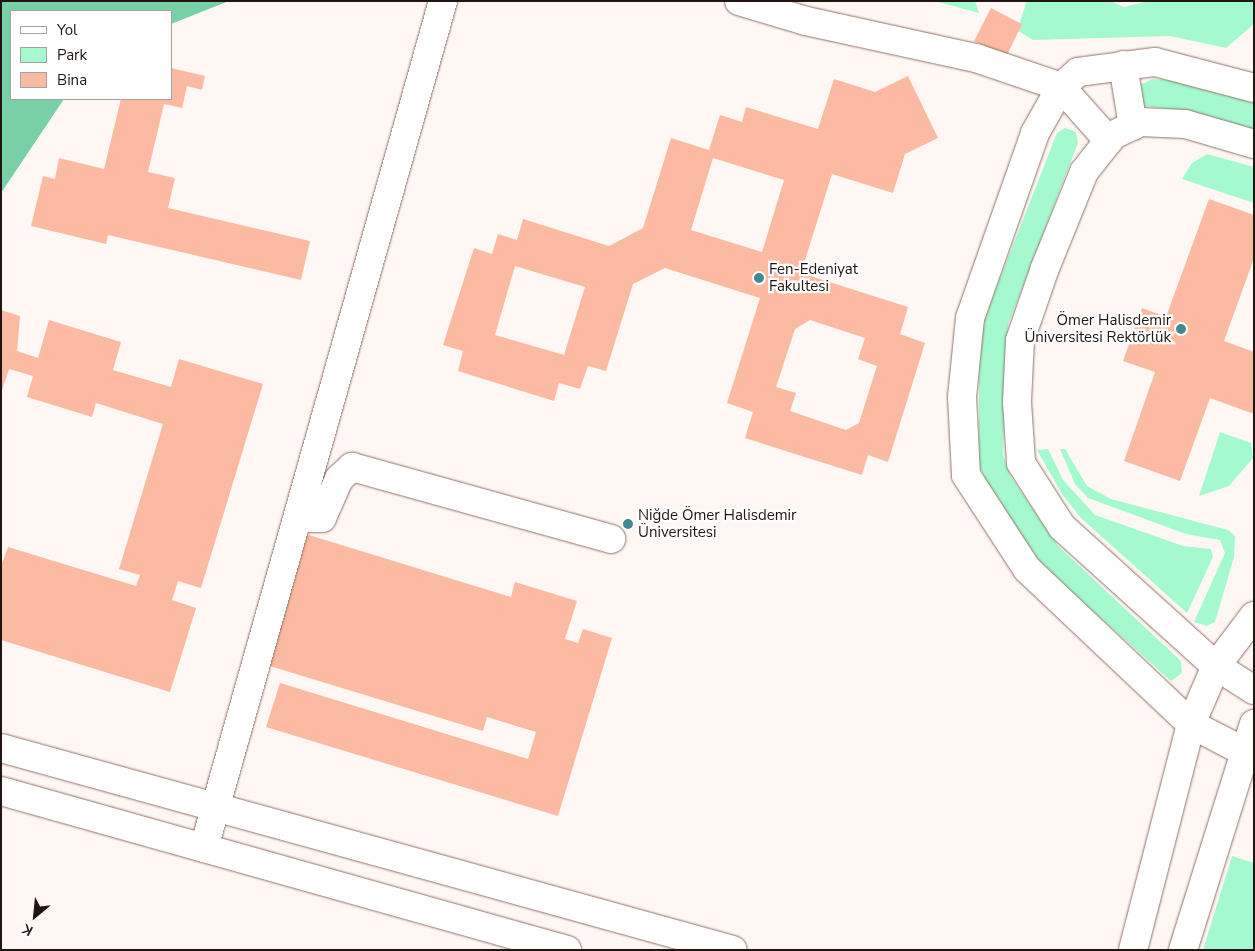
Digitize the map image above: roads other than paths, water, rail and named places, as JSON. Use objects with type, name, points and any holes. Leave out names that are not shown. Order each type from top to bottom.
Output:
[{"type":"street","points":[[204,848],[443,1]]},
{"type":"street","points":[[739,1],[806,21],[976,58],[1060,87],[1109,141]]},
{"type":"street","points":[[1243,751],[1191,724],[1027,569],[966,475],[962,397],[970,318],[1035,132],[1060,87],[1078,72],[1123,64],[1155,62],[1254,88]]},
{"type":"street","points":[[1123,64],[1133,126]]},
{"type":"street","points":[[1254,144],[1185,124],[1140,122],[1109,141],[1084,172],[1020,340],[1017,402],[1022,463],[1062,527],[1216,666],[1254,690]]},
{"type":"street","points":[[299,511],[309,518],[322,518],[339,479],[352,467],[611,539]]},
{"type":"street","points":[[1133,950],[1191,724],[1216,666],[1254,616]]},
{"type":"street","points":[[1183,950],[1243,751],[1254,724]]},
{"type":"street","points":[[1,748],[733,950]]},
{"type":"street","points":[[1,791],[567,950]]},
{"type":"place","name":"Fen-Edeniyat Fakultesi","points":[[759,278]]},
{"type":"place","name":"Ömer Halisdemir Üniversitesi Rektörlük","points":[[1181,329]]},
{"type":"place","name":"Niğde Ömer Halisdemir Üniversitesi","points":[[628,524]]}]
